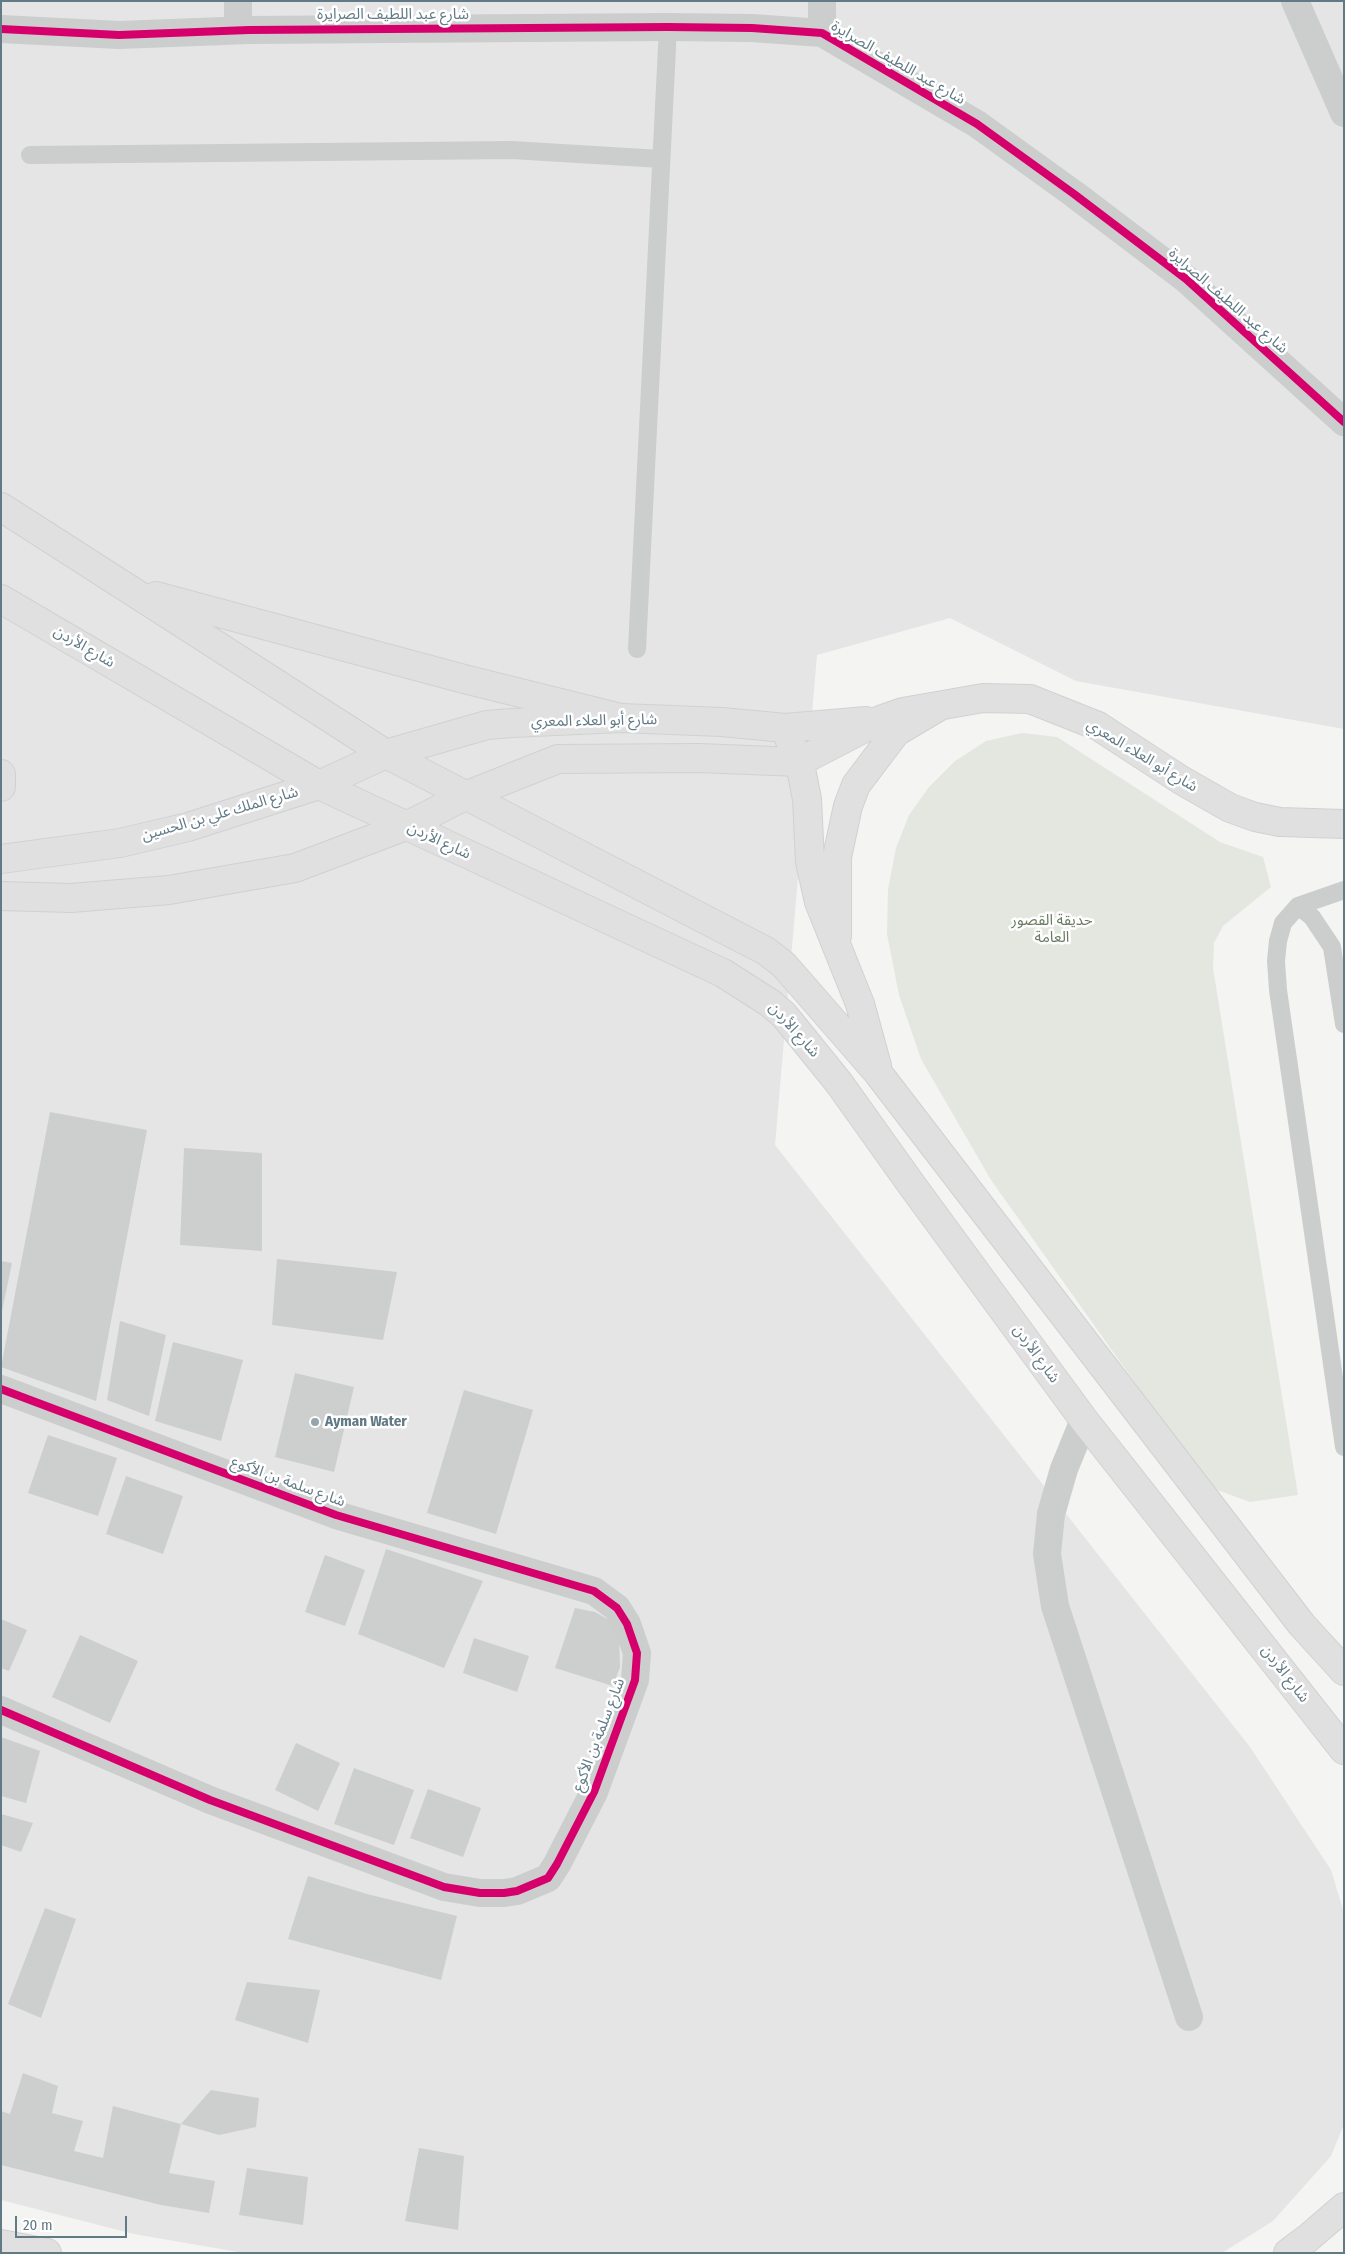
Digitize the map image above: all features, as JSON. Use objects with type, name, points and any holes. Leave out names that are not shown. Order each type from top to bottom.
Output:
[{"type":"main road","points":[[1,507],[386,754],[766,951],[784,965],[878,1073],[1302,1625],[1344,1670]]},
{"type":"main road","points":[[129,588],[464,679],[621,718]]},
{"type":"main road","name":"شارع الأردن","points":[[1,599],[319,785],[723,973],[770,1002],[839,1083],[1084,1420],[1344,1750]]},
{"type":"main road","name":"شارع أبو العلاء المعري","points":[[406,826],[465,796],[558,759],[698,758],[799,762],[880,720],[903,712],[983,698],[1030,699],[1098,726],[1181,780],[1230,808],[1255,817],[1280,822],[1344,824]]},
{"type":"main road","points":[[836,945],[837,857],[848,806],[856,785],[896,732],[940,706]]},
{"type":"main road","name":"شارع أبو العلاء المعري","points":[[319,785],[386,754],[487,725],[564,719],[621,718],[722,722],[785,728],[880,720]]},
{"type":"main road","points":[[785,728],[799,762],[807,799],[810,862],[819,902],[860,1004],[878,1073]]},
{"type":"main road","points":[[1,774],[1,787]]},
{"type":"main road","name":"شارع الملك علي بن الحسين","points":[[1,858],[130,840],[188,827],[319,785]]},
{"type":"main road","points":[[1,896],[71,898],[169,890],[232,880],[295,868],[406,826]]},
{"type":"main road","points":[[1288,2253],[1344,2207]]},
{"type":"main road","points":[[1,2244],[46,2253]]},
{"type":"street","points":[[238,1],[238,30]]},
{"type":"street","points":[[822,1],[822,33]]},
{"type":"street","points":[[1274,1],[1297,7],[1344,113]]},
{"type":"street","name":"شارع عبد اللطيف الصرايرة","points":[[1,29],[119,35],[238,30],[668,27],[752,28],[822,33],[977,124],[1074,194],[1186,279],[1344,422]]},
{"type":"street","name":"شارع سلمة بن الأكوع","points":[[1,1389],[336,1515],[594,1591],[616,1608],[628,1624],[637,1653],[635,1680],[594,1792],[557,1864],[548,1878],[517,1891],[504,1893],[480,1893],[444,1887],[210,1800],[1,1710]]},
{"type":"street","points":[[1084,1420],[1064,1469],[1051,1514],[1047,1554],[1055,1606],[1189,2018]]},
{"type":"lane","points":[[637,649],[668,27]]},
{"type":"lane","points":[[30,155],[512,150],[661,159]]},
{"type":"lane","points":[[1344,890],[1298,906],[1283,924],[1278,941],[1276,961],[1277,980],[1344,1447]]},
{"type":"lane","points":[[1298,906],[1312,916],[1332,947],[1344,1024]]},
{"type":"shaded area","points":[[1,1],[1344,1],[1344,729],[1076,681],[950,618],[817,655],[775,1145],[1250,1747],[1331,1870],[1344,1913],[1344,2124],[1331,2156],[1273,2221],[1222,2253],[244,2253],[134,2234],[1,2200]]},
{"type":"green space","name":"حديقة القصور العامة","points":[[1022,733],[1057,737],[1220,842],[1263,857],[1271,887],[1223,926],[1214,943],[1213,968],[1298,1495],[1250,1502],[1209,1487],[991,1180],[921,1059],[899,995],[887,934],[888,889],[896,848],[909,815],[929,787],[955,761],[986,741]]},
{"type":"building","points":[[50,1112],[147,1130],[96,1401],[1,1367]]},
{"type":"building","points":[[184,1148],[262,1153],[262,1251],[180,1245]]},
{"type":"building","points":[[277,1259],[397,1272],[383,1340],[272,1325]]},
{"type":"building","points":[[1,1261],[12,1263],[2,1311],[1,1311]]},
{"type":"building","points":[[120,1321],[166,1335],[149,1416],[107,1400]]},
{"type":"building","points":[[173,1342],[243,1360],[221,1441],[155,1421]]},
{"type":"building","name":"Ayman Water","points":[[295,1373],[354,1387],[334,1472],[275,1457]]},
{"type":"building","points":[[464,1390],[533,1410],[496,1534],[427,1513]]},
{"type":"building","points":[[48,1435],[117,1458],[98,1516],[28,1493]]},
{"type":"building","points":[[126,1476],[183,1496],[163,1554],[106,1534]]},
{"type":"building","points":[[386,1549],[483,1581],[444,1668],[358,1634]]},
{"type":"building","points":[[325,1555],[365,1570],[345,1626],[305,1612]]},
{"type":"building","points":[[575,1608],[595,1612],[609,1620],[619,1634],[620,1667],[613,1686],[555,1668]]},
{"type":"building","points":[[1,1619],[27,1630],[9,1671],[1,1668]]},
{"type":"building","points":[[80,1635],[138,1661],[110,1723],[52,1697]]},
{"type":"building","points":[[474,1638],[529,1656],[517,1692],[463,1673]]},
{"type":"building","points":[[1,1737],[40,1751],[26,1803],[1,1796]]},
{"type":"building","points":[[296,1743],[340,1763],[318,1811],[275,1790]]},
{"type":"building","points":[[354,1768],[414,1790],[394,1845],[334,1824]]},
{"type":"building","points":[[428,1789],[481,1808],[463,1857],[410,1838]]},
{"type":"building","points":[[1,1814],[33,1823],[21,1852],[1,1845]]},
{"type":"building","points":[[308,1876],[367,1894],[457,1916],[441,1980],[288,1939]]},
{"type":"building","points":[[45,1908],[76,1919],[41,2018],[8,2004]]},
{"type":"building","points":[[247,1982],[320,1990],[308,2043],[235,2020]]},
{"type":"building","points":[[23,2073],[58,2086],[52,2113],[83,2121],[74,2151],[103,2158],[113,2106],[181,2124],[169,2173],[215,2181],[209,2213],[161,2205],[1,2165],[1,2111],[10,2114]]},
{"type":"building","points":[[211,2090],[259,2098],[256,2127],[219,2135],[181,2124]]},
{"type":"building","points":[[419,2148],[464,2156],[458,2230],[405,2221]]},
{"type":"building","points":[[247,2168],[308,2177],[303,2225],[239,2215]]},
{"type":"cycle path","points":[[1,29],[119,35],[249,30],[668,27],[752,28],[822,33],[977,124],[1074,194],[1186,279],[1344,422]]},
{"type":"cycle path","points":[[1,1389],[336,1515],[594,1591],[617,1608],[627,1624],[637,1653],[635,1680],[594,1792],[557,1864],[548,1878],[517,1891],[504,1893],[480,1893],[444,1887],[210,1800],[1,1710]]},
{"type":"place","name":"Ayman Water","points":[[315,1422]]}]
